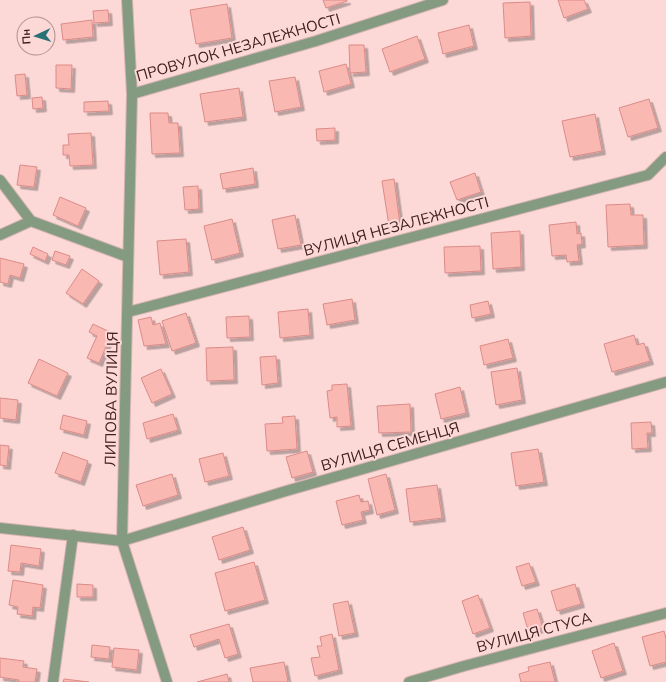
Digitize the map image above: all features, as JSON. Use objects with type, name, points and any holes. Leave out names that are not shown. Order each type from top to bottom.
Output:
[{"type":"street","name":"ЛИПОВА ВУЛИЦЯ","points":[[127,0],[132,94],[122,542],[167,682]]},
{"type":"street","name":"ПРОВУЛОК НЕЗАЛЕЖНОСТІ","points":[[132,94],[316,41],[443,0]]},
{"type":"street","name":"ВУЛИЦЯ НЕЗАЛЕЖНОСТІ","points":[[128,312],[648,175],[666,157]]},
{"type":"street","points":[[0,180],[31,221],[128,257]]},
{"type":"street","points":[[0,235],[31,221]]},
{"type":"street","name":"ВУЛИЦЯ СЕМЕНЦЯ","points":[[122,542],[286,491],[666,382]]},
{"type":"street","points":[[0,528],[73,535],[122,542]]},
{"type":"street","points":[[52,682],[73,535]]},
{"type":"street","name":"ВУЛИЦЯ СТУСА","points":[[409,682],[666,613]]},
{"type":"building","points":[[323,0],[347,0],[347,1],[326,8]]},
{"type":"building","points":[[558,0],[584,0],[588,9],[564,18]]},
{"type":"building","points":[[530,2],[531,36],[505,38],[503,3]]},
{"type":"building","points":[[227,4],[232,38],[196,44],[190,10]]},
{"type":"building","points":[[108,10],[109,22],[94,23],[93,11]]},
{"type":"building","points":[[92,20],[93,37],[63,40],[61,24]]},
{"type":"building","points":[[469,25],[474,46],[443,54],[438,33]]},
{"type":"building","points":[[417,36],[425,59],[390,72],[382,49]]},
{"type":"building","points":[[349,45],[364,45],[366,72],[350,73]]},
{"type":"building","points":[[346,64],[351,84],[324,92],[319,71]]},
{"type":"building","points":[[56,65],[72,65],[71,89],[56,88]]},
{"type":"building","points":[[25,74],[27,95],[17,96],[15,75]]},
{"type":"building","points":[[295,77],[301,107],[275,112],[269,81]]},
{"type":"building","points":[[239,88],[243,117],[205,122],[200,94]]},
{"type":"building","points":[[42,97],[43,108],[33,109],[32,98]]},
{"type":"building","points":[[649,99],[658,128],[628,137],[619,108]]},
{"type":"building","points":[[108,101],[109,111],[84,112],[84,102]]},
{"type":"building","points":[[150,113],[168,113],[169,123],[178,123],[180,153],[152,154]]},
{"type":"building","points":[[595,114],[602,151],[570,157],[562,121]]},
{"type":"building","points":[[335,128],[335,140],[317,141],[316,129]]},
{"type":"building","points":[[91,133],[93,165],[70,166],[69,155],[63,155],[63,145],[69,145],[68,134]]},
{"type":"building","points":[[20,165],[37,167],[34,187],[17,185]]},
{"type":"building","points":[[253,168],[255,184],[223,189],[220,174]]},
{"type":"building","points":[[475,173],[481,192],[457,200],[450,182]]},
{"type":"building","points":[[394,179],[400,224],[389,226],[382,181]]},
{"type":"building","points":[[198,186],[199,209],[185,210],[183,187]]},
{"type":"building","points":[[60,197],[86,208],[78,226],[53,215]]},
{"type":"building","points":[[630,204],[631,215],[643,215],[644,245],[608,247],[606,205]]},
{"type":"building","points":[[295,215],[301,245],[278,249],[272,220]]},
{"type":"building","points":[[232,219],[240,253],[212,260],[204,226]]},
{"type":"building","points":[[576,222],[577,234],[581,233],[582,244],[577,245],[579,261],[567,262],[566,255],[552,256],[549,225]]},
{"type":"building","points":[[520,231],[521,267],[493,269],[491,233]]},
{"type":"building","points":[[186,239],[189,272],[160,275],[157,241]]},
{"type":"building","points":[[480,246],[481,271],[445,273],[444,247]]},
{"type":"building","points":[[33,247],[48,254],[45,261],[30,254]]},
{"type":"building","points":[[55,251],[70,256],[66,265],[52,260]]},
{"type":"building","points":[[0,258],[24,264],[20,278],[10,275],[8,284],[0,282]]},
{"type":"building","points":[[82,269],[99,281],[83,304],[66,293]]},
{"type":"building","points":[[352,299],[355,320],[327,325],[323,304]]},
{"type":"building","points":[[488,301],[491,314],[472,318],[470,305]]},
{"type":"building","points":[[308,309],[310,335],[280,338],[278,312]]},
{"type":"building","points":[[186,313],[196,343],[172,351],[162,321]]},
{"type":"building","points":[[249,316],[250,337],[227,338],[226,317]]},
{"type":"building","points":[[151,317],[153,325],[160,323],[166,344],[144,346],[138,320]]},
{"type":"building","points":[[93,324],[112,333],[99,363],[87,358],[97,336],[89,332]]},
{"type":"building","points":[[634,335],[637,345],[644,343],[650,361],[612,372],[604,344]]},
{"type":"building","points":[[508,339],[513,358],[484,365],[480,346]]},
{"type":"building","points":[[233,347],[234,380],[207,381],[206,348]]},
{"type":"building","points":[[276,356],[278,383],[262,385],[260,357]]},
{"type":"building","points":[[39,359],[68,373],[57,396],[28,383]]},
{"type":"building","points":[[517,368],[522,400],[496,405],[491,372]]},
{"type":"building","points":[[161,369],[172,394],[152,403],[141,378]]},
{"type":"building","points":[[347,384],[351,426],[337,427],[337,417],[330,418],[327,391],[332,390],[332,385]]},
{"type":"building","points":[[460,387],[466,413],[441,419],[435,394]]},
{"type":"building","points":[[0,398],[18,400],[16,420],[0,418]]},
{"type":"building","points":[[410,404],[411,432],[379,433],[377,406]]},
{"type":"building","points":[[173,414],[178,430],[147,439],[143,423]]},
{"type":"building","points":[[63,415],[87,421],[84,435],[60,429]]},
{"type":"building","points":[[295,416],[297,449],[267,451],[265,424],[283,423],[282,417]]},
{"type":"building","points":[[651,422],[652,433],[647,433],[648,448],[632,449],[631,423]]},
{"type":"building","points":[[0,445],[9,446],[7,466],[0,465]]},
{"type":"building","points":[[538,449],[544,482],[516,486],[511,453]]},
{"type":"building","points":[[307,451],[313,472],[292,478],[286,457]]},
{"type":"building","points":[[63,452],[88,461],[81,482],[55,473]]},
{"type":"building","points":[[223,453],[229,476],[205,482],[199,459]]},
{"type":"building","points":[[172,474],[178,495],[143,506],[136,485]]},
{"type":"building","points":[[386,474],[395,510],[377,515],[368,479]]},
{"type":"building","points":[[437,485],[442,518],[410,522],[406,489]]},
{"type":"building","points":[[359,495],[361,502],[368,501],[370,510],[361,512],[363,520],[342,525],[336,501]]},
{"type":"building","points":[[243,527],[250,550],[219,560],[212,537]]},
{"type":"building","points":[[11,545],[41,549],[39,566],[21,563],[20,572],[8,571]]},
{"type":"building","points":[[254,562],[265,600],[225,611],[215,573]]},
{"type":"building","points":[[529,563],[536,582],[522,586],[516,567]]},
{"type":"building","points":[[13,580],[43,585],[40,608],[33,607],[32,616],[17,614],[18,607],[9,605]]},
{"type":"building","points":[[77,584],[93,585],[93,597],[77,597]]},
{"type":"building","points":[[575,584],[581,604],[557,611],[551,591]]},
{"type":"building","points":[[478,595],[490,628],[473,634],[462,601]]},
{"type":"building","points":[[348,601],[355,633],[339,636],[333,604]]},
{"type":"building","points":[[537,609],[543,628],[529,633],[523,613]]},
{"type":"building","points":[[229,624],[238,654],[225,658],[219,639],[194,647],[190,635]]},
{"type":"building","points":[[664,631],[666,639],[666,662],[650,666],[642,637]]},
{"type":"building","points":[[332,634],[339,670],[315,676],[311,658],[320,657],[317,646],[322,646],[320,637]]},
{"type":"building","points":[[614,643],[623,671],[601,678],[592,651]]},
{"type":"building","points":[[92,645],[110,647],[109,659],[91,657]]},
{"type":"building","points":[[114,648],[139,650],[137,670],[112,667]]},
{"type":"building","points":[[0,658],[24,661],[23,667],[37,669],[35,682],[18,682],[19,680],[0,677]]},
{"type":"building","points":[[284,662],[288,682],[253,682],[250,668]]},
{"type":"building","points":[[550,662],[555,682],[521,682],[519,674],[529,671],[528,667]]},
{"type":"building","points":[[227,674],[229,682],[197,682]]},
{"type":"building","points":[[64,679],[89,682],[63,682]]}]
